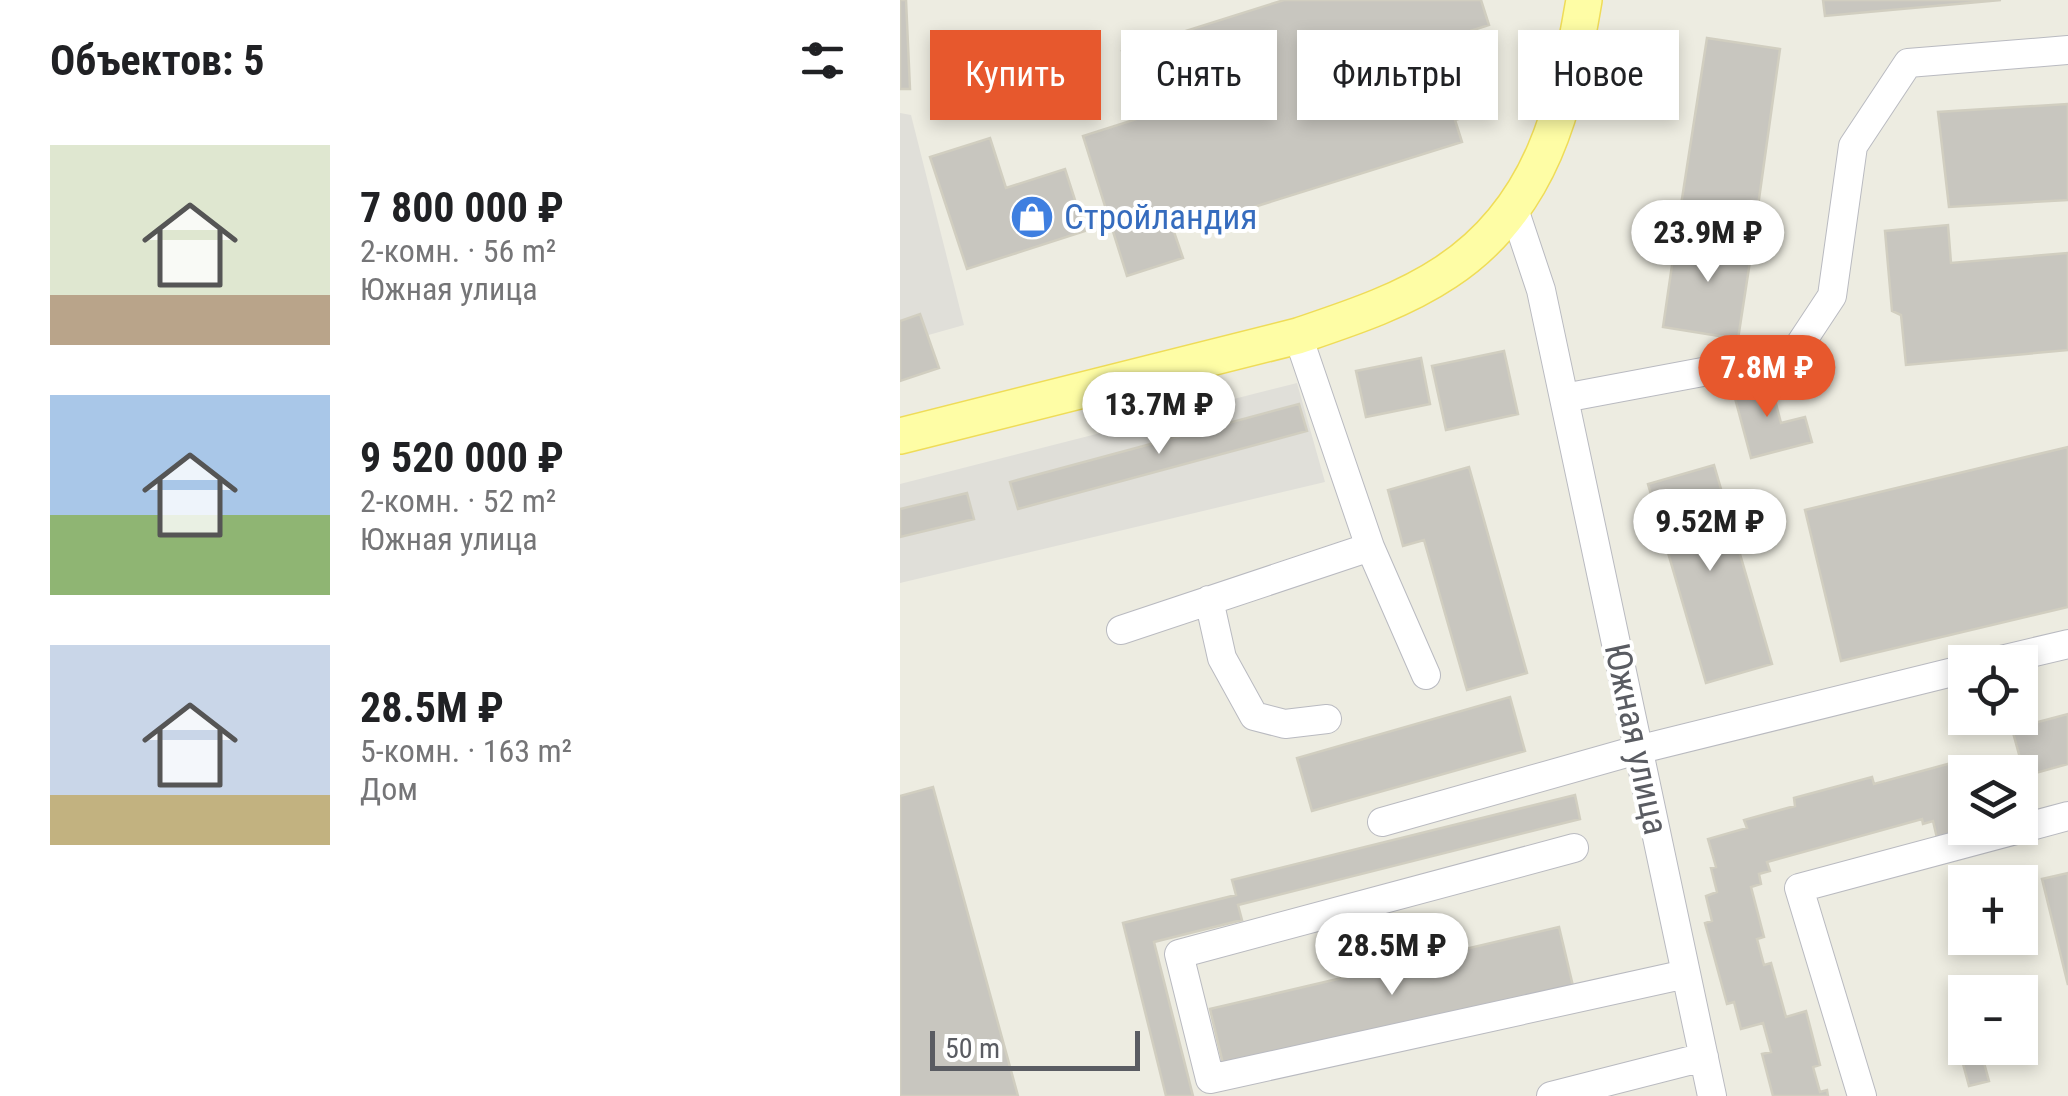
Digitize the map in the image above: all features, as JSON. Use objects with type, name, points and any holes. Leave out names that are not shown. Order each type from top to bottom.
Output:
[{"type":"main road","points":[[900,436],[1298,336],[1359,315],[1446,272],[1487,240],[1514,209],[1538,170],[1562,100],[1584,0]]},
{"type":"street","points":[[1564,398],[1793,354],[1832,296],[1853,146],[1908,63],[2068,50]]},
{"type":"street","name":"Южная улица","points":[[1514,209],[1542,290],[1712,1096]]},
{"type":"street","points":[[1298,336],[1370,547],[1426,675]]},
{"type":"street","points":[[1121,630],[1370,547]]},
{"type":"street","points":[[1209,600],[1222,658],[1254,716],[1285,724],[1326,720]]},
{"type":"street","points":[[2038,651],[2068,644]]},
{"type":"street","points":[[1382,822],[1638,750],[1948,673]]},
{"type":"street","points":[[1862,1096],[1798,888],[2068,816]]},
{"type":"street","points":[[1574,848],[1179,954],[1213,1087],[1686,974]]},
{"type":"street","points":[[1552,1096],[1614,1088],[1704,1057]]},
{"type":"shaded area","points":[[900,113],[911,115],[964,325],[900,343]]},
{"type":"shaded area","points":[[1297,383],[1325,482],[900,583],[900,484]]},
{"type":"building","points":[[900,0],[906,0],[910,89],[900,89]]},
{"type":"building","points":[[1284,0],[1481,0],[1489,25],[1473,30],[1297,30],[1297,120],[1455,120],[1462,142],[1174,232],[1183,258],[1127,276],[1083,136],[1134,120],[1277,120],[1277,30],[1189,30]]},
{"type":"building","points":[[1823,0],[2001,0],[1825,16]]},
{"type":"building","points":[[1707,38],[1780,49],[1753,242],[1677,231]]},
{"type":"building","points":[[2068,104],[2068,200],[1949,207],[1938,112]]},
{"type":"building","points":[[990,138],[1006,188],[1065,169],[1085,231],[967,269],[930,157]]},
{"type":"building","points":[[1948,225],[1951,263],[2068,253],[2068,350],[1906,365],[1901,315],[1892,311],[1885,231]]},
{"type":"building","points":[[1677,231],[1753,242],[1738,339],[1663,327]]},
{"type":"building","points":[[920,314],[939,368],[900,381],[900,321]]},
{"type":"building","points":[[1504,351],[1518,414],[1446,430],[1432,366]]},
{"type":"building","points":[[1421,358],[1430,404],[1366,417],[1356,371]]},
{"type":"building","points":[[1769,377],[1781,423],[1805,417],[1812,442],[1751,458],[1732,387]]},
{"type":"building","points":[[1299,404],[1307,431],[1018,509],[1010,482]]},
{"type":"building","points":[[2068,447],[2068,607],[1841,661],[1805,510]]},
{"type":"building","points":[[1714,465],[1772,664],[1706,683],[1648,484]]},
{"type":"building","points":[[1469,467],[1527,673],[1467,690],[1424,540],[1403,546],[1388,490]]},
{"type":"building","points":[[967,493],[974,519],[900,537],[900,509]]},
{"type":"building","points":[[1510,697],[1525,751],[1312,811],[1297,758]]},
{"type":"building","points":[[2068,714],[2068,764],[2038,772],[2038,755],[2019,755],[2014,735],[2038,735],[2038,722]]},
{"type":"building","points":[[1948,764],[1948,835],[1937,838],[1933,821],[1923,824],[1922,819],[1767,862],[1770,871],[1759,874],[1761,884],[1751,887],[1764,937],[1757,939],[1764,965],[1771,963],[1786,1017],[1806,1011],[1820,1065],[1813,1067],[1820,1092],[1827,1090],[1828,1096],[1773,1096],[1762,1054],[1771,1052],[1763,1023],[1741,1029],[1734,1002],[1727,1004],[1705,923],[1712,921],[1706,896],[1717,892],[1711,868],[1716,867],[1708,839],[1747,828],[1744,820],[1795,806],[1794,798],[1872,777],[1874,784]]},
{"type":"building","points":[[933,787],[1018,1096],[900,1096],[900,796]]},
{"type":"building","points":[[1575,795],[1580,819],[1238,905],[1242,920],[1154,942],[1193,1096],[1166,1096],[1123,923],[1236,895],[1232,880]]},
{"type":"building","points":[[2068,873],[2068,985],[2042,879]]},
{"type":"building","points":[[1559,927],[1573,986],[1224,1068],[1210,1009]]},
{"type":"building","points":[[1963,1065],[1985,1065],[1989,1081],[1969,1086]]},
{"type":"place","name":"Стройландия","points":[[1032,217]]}]
